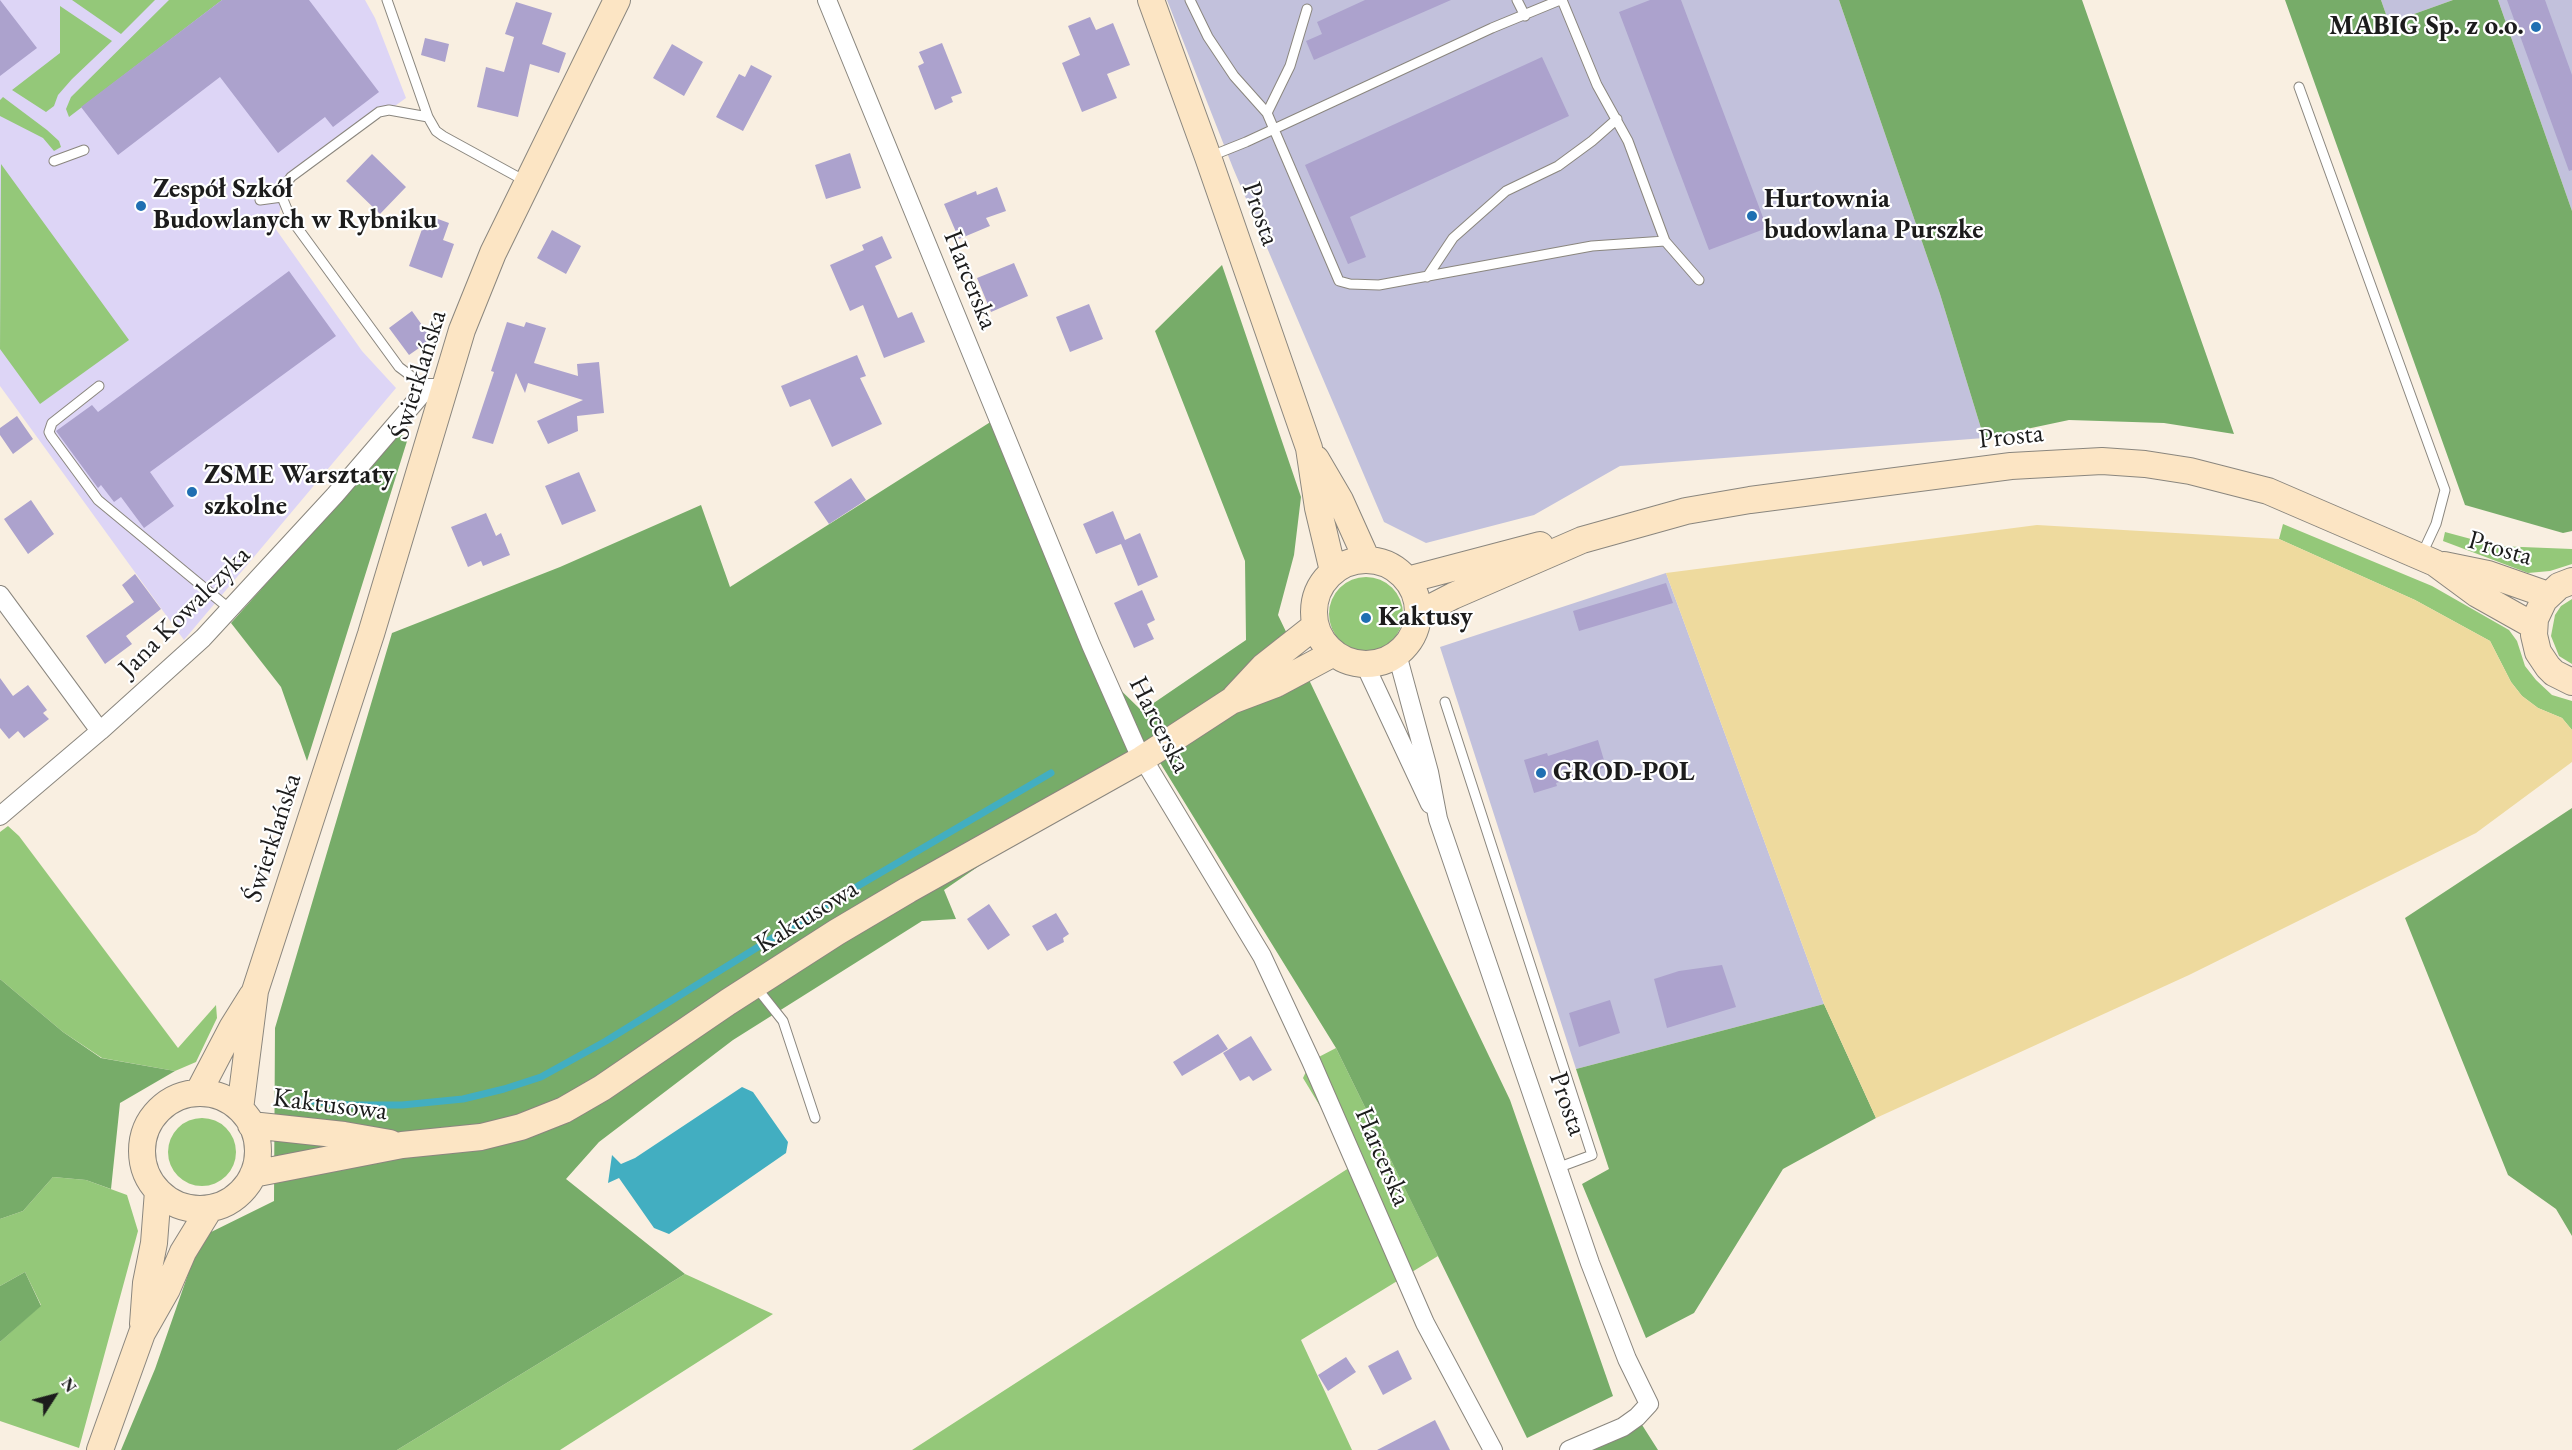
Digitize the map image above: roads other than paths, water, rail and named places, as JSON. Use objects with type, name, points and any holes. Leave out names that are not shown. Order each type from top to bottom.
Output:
[{"type":"street","name":"Świerklańska","points":[[198,1093],[255,990],[367,646],[435,388],[494,253],[617,0]]},
{"type":"street","name":"Harcerska","points":[[827,0],[1091,645],[1142,759],[1262,956],[1311,1061],[1425,1323],[1493,1450]]},
{"type":"street","name":"Prosta","points":[[1151,0],[1329,504],[1367,560]]},
{"type":"street","name":"Jana Kowalczyka","points":[[0,816],[171,669],[231,610],[435,388]]},
{"type":"street","name":"Prosta","points":[[1407,580],[1535,553],[1657,518],[1750,500],[2011,466],[2102,461],[2173,468],[2249,485],[2318,511],[2483,584],[2548,595]]},
{"type":"street","name":"Prosta","points":[[1329,504],[1333,571]]},
{"type":"street","name":"Prosta","points":[[1418,614],[1535,553]]},
{"type":"street","points":[[1367,560],[1394,568],[1407,580],[1416,596],[1418,614],[1413,637],[1397,654],[1382,662],[1365,665],[1348,661],[1334,653],[1323,641],[1315,626],[1314,608],[1318,592],[1333,571],[1349,562],[1367,560]]},
{"type":"street","points":[[2572,580],[2559,586],[2548,595],[2540,606],[2534,626],[2535,644],[2542,660],[2554,673],[2572,682]]},
{"type":"street","name":"Prosta","points":[[2483,584],[2534,626]]},
{"type":"street","points":[[0,595],[100,731]]},
{"type":"street","name":"Kaktusowa","points":[[1231,701],[1263,667],[1315,626]]},
{"type":"street","name":"Kaktusowa","points":[[253,1174],[402,1145],[481,1137],[521,1127],[564,1110],[602,1088],[754,985],[908,890],[1142,759],[1231,701],[1276,684],[1334,653]]},
{"type":"street","name":"Prosta","points":[[1397,654],[1429,772],[1438,819],[1557,1168],[1614,1326],[1649,1404],[1637,1417],[1623,1426],[1569,1450]]},
{"type":"street","name":"Prosta","points":[[1365,665],[1416,777],[1438,819]]},
{"type":"street","name":"Świerklańska","points":[[245,1117],[255,990]]},
{"type":"street","points":[[198,1093],[221,1097],[245,1117],[257,1149],[253,1174],[247,1184],[231,1200],[210,1208],[195,1209],[169,1200],[158,1191],[148,1177],[142,1148],[146,1129],[165,1104],[187,1094],[198,1093]]},
{"type":"street","name":"Kaktusowa","points":[[245,1117],[402,1145]]},
{"type":"street","points":[[142,1333],[146,1283],[154,1243],[158,1191]]},
{"type":"street","points":[[100,1450],[142,1333],[167,1289],[183,1252],[210,1208]]},
{"type":"lane","points":[[387,0],[428,117],[442,136],[529,183]]},
{"type":"lane","points":[[1190,0],[1208,38],[1234,76],[1267,113],[1339,281],[1350,284],[1379,285],[1592,246],[1665,241]]},
{"type":"lane","points":[[1517,0],[1525,16]]},
{"type":"lane","points":[[1208,157],[1274,129],[1492,27],[1561,0],[1597,85],[1628,141],[1665,241],[1699,280]]},
{"type":"lane","points":[[1267,113],[1290,66],[1307,9]]},
{"type":"lane","points":[[2299,87],[2445,490],[2428,560]]},
{"type":"lane","points":[[428,117],[389,110],[379,112],[291,177],[284,187],[282,197],[291,219],[399,367],[435,388]]},
{"type":"lane","points":[[1427,277],[1453,238],[1506,191],[1558,166],[1617,119]]},
{"type":"lane","points":[[54,161],[84,150]]},
{"type":"lane","points":[[260,200],[282,197]]},
{"type":"lane","points":[[99,386],[56,419],[50,427],[51,436],[98,500],[231,610]]},
{"type":"lane","points":[[1445,702],[1592,1155],[1557,1168]]},
{"type":"lane","points":[[754,985],[783,1021],[815,1118]]},
{"type":"water","points":[[742,1087],[753,1092],[788,1142],[786,1153],[669,1234],[654,1228],[619,1178],[608,1183],[612,1155],[621,1164],[635,1158]]},
{"type":"waterway","points":[[302,1100],[349,1105],[402,1105],[463,1099],[541,1077],[606,1041],[834,900],[1051,773]]},
{"type":"place","name":"MABIG Sp. z o.o.","points":[[2536,27]]},
{"type":"place","name":"Zespół Szkół Budowlanych w Rybniku","points":[[141,206]]},
{"type":"place","name":"Hurtownia budowlana Purszke","points":[[1752,216]]},
{"type":"place","name":"ZSME Warsztaty szkolne","points":[[192,492]]},
{"type":"place","name":"Kaktusy","points":[[1366,618]]},
{"type":"place","name":"GROD-POL","points":[[1541,773]]}]
